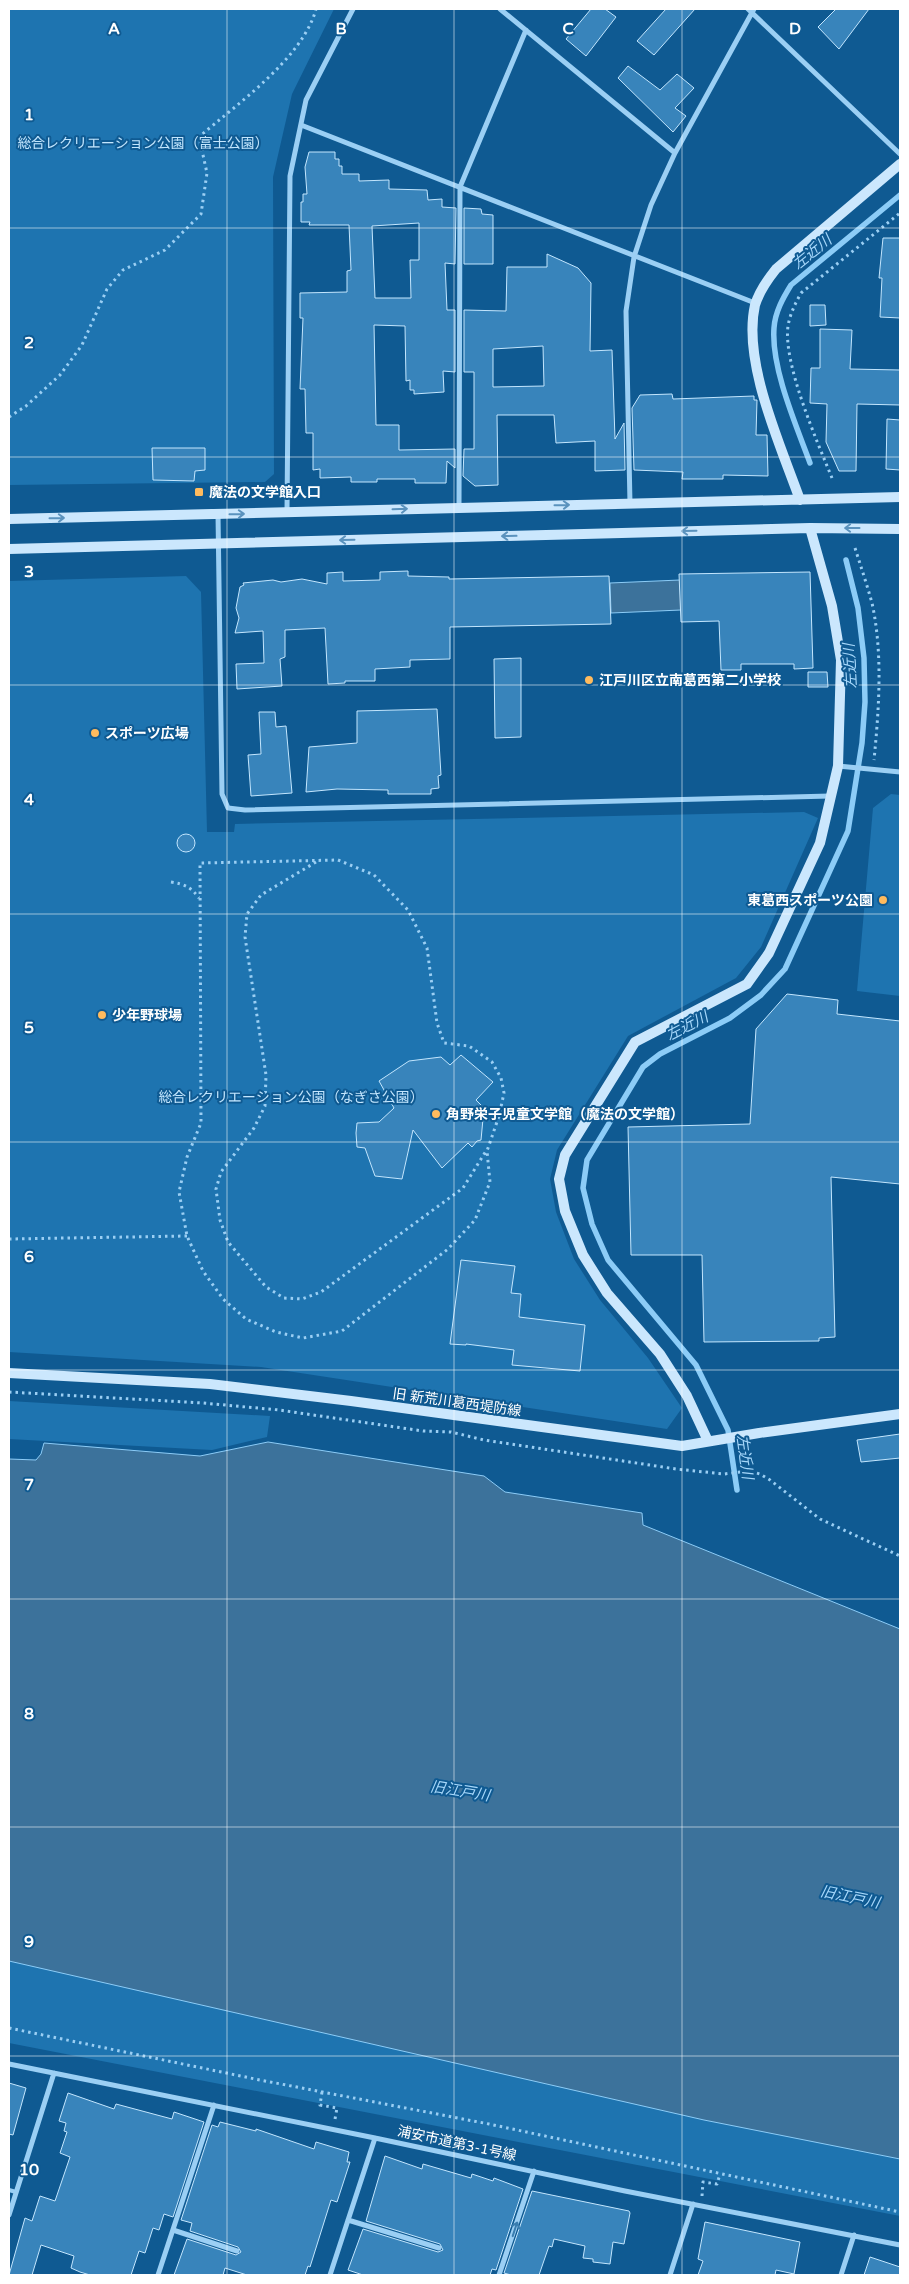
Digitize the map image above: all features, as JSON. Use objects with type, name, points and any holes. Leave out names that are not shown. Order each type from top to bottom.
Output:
[{"type":"street","points":[[287,512],[290,176],[306,100],[353,9]]},
{"type":"street","points":[[500,9],[675,153]]},
{"type":"street","points":[[630,504],[626,311],[634,257],[651,205],[675,153],[751,10],[900,154]]},
{"type":"street","points":[[459,507],[460,188],[526,30]]},
{"type":"street","points":[[301,125],[756,304]]},
{"type":"street","points":[[800,500],[764,396],[755,360],[753,326],[756,304],[764,285],[776,269],[900,164]]},
{"type":"street","points":[[9,519],[900,497]]},
{"type":"street","points":[[218,514],[222,794],[228,808],[245,810],[831,796]]},
{"type":"street","points":[[708,1441],[687,1396],[660,1354],[607,1293],[583,1255],[565,1210],[559,1179],[565,1155],[635,1042],[747,984],[769,953],[820,843],[838,766],[841,660],[832,606],[810,528]]},
{"type":"street","points":[[9,549],[810,528],[900,528]]},
{"type":"street","points":[[838,766],[900,772]]},
{"type":"street","name":"旧 新荒川葛西堤防線","points":[[9,1373],[210,1384],[351,1401],[682,1446],[900,1414]]},
{"type":"street","name":"浦安市道第3-1号線","points":[[9,2064],[693,2204],[854,2234],[900,2245]]},
{"type":"street","points":[[9,2215],[54,2073]]},
{"type":"street","points":[[158,2275],[214,2105]]},
{"type":"street","points":[[330,2275],[375,2138]]},
{"type":"street","points":[[499,2275],[534,2171]]},
{"type":"street","points":[[670,2275],[693,2204]]},
{"type":"street","points":[[348,2220],[439,2248]]},
{"type":"street","points":[[173,2230],[237,2250]]},
{"type":"street","points":[[841,2275],[854,2234]]},
{"type":"lane","points":[[9,2190],[16,2192]]},
{"type":"path","points":[[9,417],[26,406],[60,375],[82,345],[107,289],[123,270],[165,250],[201,214],[207,172],[199,137],[290,58],[314,18],[316,9]]},
{"type":"path","points":[[832,478],[804,407],[791,358],[788,327],[793,306],[801,293],[900,213]]},
{"type":"path","points":[[856,548],[872,605],[878,656],[880,703],[873,769]]},
{"type":"path","points":[[317,861],[261,895],[247,914],[244,937],[266,1075],[265,1106],[254,1128],[221,1172],[216,1190],[220,1220],[228,1242],[266,1287],[284,1298],[302,1299],[321,1292],[463,1188],[487,1151],[499,1116],[504,1093],[501,1078],[492,1062],[469,1046],[444,1043],[437,1024],[427,948],[408,910],[374,875],[338,860],[200,863],[201,1123],[187,1157],[179,1192],[187,1236],[203,1271],[224,1298],[246,1320],[276,1332],[303,1338],[342,1331],[448,1249],[474,1220],[490,1182],[487,1151]]},
{"type":"path","points":[[171,882],[182,883],[193,889],[200,899]]},
{"type":"path","points":[[9,1239],[187,1236]]},
{"type":"path","points":[[9,1392],[203,1403],[279,1410],[423,1431],[451,1432],[484,1440],[676,1469],[724,1474],[750,1471],[770,1480],[820,1519],[900,1556]]},
{"type":"path","points":[[9,2028],[498,2126],[900,2212]]},
{"type":"path","points":[[322,2092],[320,2105],[337,2108]]},
{"type":"green space","name":"総合レクリエーション公園（富士公園）","points":[[9,9],[334,9],[292,94],[273,177],[274,474],[265,482],[9,485]]},
{"type":"green space","name":"総合レクリエーション公園（なぎさ公園）","points":[[186,576],[201,592],[207,832],[234,832],[235,824],[804,812],[818,818],[761,947],[736,978],[628,1036],[557,1150],[550,1179],[556,1212],[574,1259],[600,1300],[648,1358],[682,1408],[667,1429],[261,1367],[9,1352],[9,581]]},
{"type":"green space","name":"東葛西スポーツ公園","points":[[891,794],[900,795],[900,996],[857,991],[873,808]]},
{"type":"green space","points":[[9,1401],[270,1416],[267,1437],[212,1450],[9,1439]]},
{"type":"green space","points":[[9,1957],[900,2143],[900,2216],[9,2043]]},
{"type":"water","points":[[680,580],[681,610],[611,613],[610,583]]},
{"type":"water","name":"旧江戸川","points":[[268,1442],[484,1476],[505,1492],[642,1513],[643,1525],[900,1629],[900,2159],[704,2120],[9,1961],[9,1459],[36,1460],[41,1454],[44,1443],[200,1456]]},
{"type":"building","points":[[591,9],[605,9],[616,17],[586,56],[566,39]]},
{"type":"building","points":[[666,9],[695,9],[654,55],[637,41]]},
{"type":"building","points":[[836,9],[869,9],[839,49],[818,27]]},
{"type":"building","points":[[628,66],[660,90],[677,74],[694,88],[675,108],[686,116],[673,132],[618,78]]},
{"type":"building","points":[[309,152],[335,152],[335,159],[339,159],[339,166],[342,166],[342,174],[359,174],[359,181],[389,180],[389,189],[427,190],[428,200],[442,199],[442,207],[456,208],[455,264],[445,263],[447,310],[455,310],[455,372],[443,371],[444,392],[414,394],[414,390],[410,390],[410,380],[406,381],[405,326],[374,325],[376,425],[399,425],[399,450],[455,449],[455,468],[447,461],[446,483],[415,483],[415,479],[377,479],[377,482],[351,482],[351,477],[320,478],[320,469],[313,470],[313,433],[306,433],[305,389],[300,389],[303,318],[300,318],[300,293],[347,292],[347,271],[351,270],[349,225],[309,225],[310,222],[301,222],[301,202],[303,202],[303,194],[307,194],[305,167]],"holes":[[[419,223],[419,260],[410,260],[411,298],[375,298],[372,226]]]},
{"type":"building","points":[[464,208],[481,209],[482,214],[493,215],[493,264],[464,264]]},
{"type":"building","points":[[883,238],[900,238],[900,318],[880,317],[882,278],[879,278]]},
{"type":"building","points":[[547,254],[578,268],[591,283],[590,351],[612,350],[615,439],[624,423],[625,470],[595,471],[595,441],[556,443],[554,415],[497,415],[498,485],[475,486],[463,476],[464,449],[474,449],[474,372],[464,372],[464,310],[506,311],[507,267],[547,267]],"holes":[[[543,346],[544,386],[493,387],[493,349]]]},
{"type":"building","points":[[810,305],[825,305],[826,325],[810,326]]},
{"type":"building","points":[[820,329],[852,330],[850,369],[900,370],[900,405],[857,404],[856,471],[839,471],[826,442],[827,404],[810,403],[811,368],[820,368]]},
{"type":"building","points":[[672,394],[673,399],[754,396],[754,400],[757,400],[756,435],[767,435],[768,476],[723,475],[723,479],[682,479],[683,472],[634,470],[632,408],[640,395]]},
{"type":"building","points":[[887,419],[900,420],[900,470],[886,469]]},
{"type":"building","points":[[152,448],[205,448],[205,470],[195,471],[194,481],[153,480]]},
{"type":"building","points":[[408,571],[408,576],[449,577],[449,579],[609,576],[611,624],[450,627],[450,659],[410,660],[410,667],[375,669],[375,681],[345,681],[345,683],[328,684],[325,628],[285,630],[285,657],[280,659],[282,686],[237,689],[236,664],[264,663],[263,631],[235,633],[239,618],[236,608],[240,587],[244,585],[243,583],[273,580],[281,582],[302,579],[327,584],[327,573],[343,572],[343,581],[380,580],[380,572]]},
{"type":"building","points":[[810,572],[813,668],[794,669],[794,664],[741,664],[741,670],[721,670],[719,621],[681,622],[679,574]]},
{"type":"building","points":[[521,658],[521,737],[495,738],[494,659]]},
{"type":"building","points":[[808,672],[827,672],[828,687],[808,687]]},
{"type":"building","points":[[437,709],[441,775],[438,776],[439,788],[431,789],[431,794],[388,794],[388,790],[337,789],[306,792],[309,747],[357,743],[357,711]]},
{"type":"building","points":[[259,712],[275,712],[276,727],[286,726],[292,793],[251,796],[248,755],[261,754]]},
{"type":"building","points":[[186,834],[192,837],[195,843],[192,849],[186,852],[180,849],[177,843],[180,837]]},
{"type":"building","points":[[787,994],[838,1000],[837,1014],[900,1021],[900,1184],[831,1177],[835,1337],[819,1338],[819,1341],[704,1342],[702,1255],[631,1255],[628,1127],[750,1124],[756,1029]]},
{"type":"building","name":"角野栄子児童文学館（魔法の文学館）","points":[[461,1055],[493,1082],[476,1100],[484,1108],[481,1140],[477,1141],[472,1147],[468,1143],[442,1168],[413,1130],[402,1179],[375,1176],[365,1148],[357,1147],[356,1133],[357,1123],[379,1122],[394,1108],[379,1081],[409,1061],[441,1057],[450,1065]]},
{"type":"building","points":[[461,1260],[515,1266],[511,1293],[521,1294],[519,1317],[585,1325],[580,1371],[512,1365],[514,1350],[450,1344]]},
{"type":"building","points":[[900,1434],[900,1458],[861,1462],[857,1440]]},
{"type":"building","points":[[9,2083],[26,2088],[13,2135],[9,2134]]},
{"type":"building","points":[[68,2093],[114,2109],[116,2104],[172,2119],[174,2112],[204,2122],[173,2217],[164,2214],[159,2230],[153,2228],[145,2253],[139,2251],[131,2275],[90,2275],[80,2272],[71,2268],[74,2256],[41,2245],[32,2275],[9,2275],[25,2218],[32,2221],[40,2196],[55,2201],[70,2157],[60,2153],[67,2132],[64,2131],[66,2123],[59,2121]]},
{"type":"building","points":[[220,2122],[256,2131],[256,2129],[314,2149],[316,2142],[349,2152],[347,2162],[350,2162],[337,2202],[331,2200],[310,2267],[308,2266],[305,2275],[247,2275],[225,2268],[223,2275],[174,2275],[187,2239],[236,2255],[241,2252],[238,2247],[190,2231],[192,2223],[181,2220],[212,2125],[218,2127]]},
{"type":"building","points":[[385,2156],[422,2169],[423,2164],[471,2178],[472,2174],[493,2181],[494,2178],[523,2189],[496,2270],[492,2269],[490,2275],[363,2275],[348,2270],[363,2229],[438,2252],[443,2250],[440,2244],[366,2221]]},
{"type":"building","points":[[532,2191],[629,2211],[624,2244],[613,2242],[610,2264],[593,2262],[593,2259],[583,2258],[585,2246],[554,2239],[552,2247],[549,2246],[539,2275],[511,2275],[504,2273]]},
{"type":"building","points":[[705,2222],[800,2242],[794,2274],[776,2270],[775,2275],[698,2275],[703,2261],[698,2259]]},
{"type":"building","points":[[870,2257],[900,2267],[900,2275],[864,2275]]},
{"type":"waterway","name":"左近川","points":[[810,463],[792,414],[776,361],[774,328],[778,311],[791,285],[900,195]]},
{"type":"waterway","name":"左近川","points":[[737,1490],[728,1430],[696,1365],[608,1260],[592,1224],[583,1188],[587,1160],[643,1067],[660,1054],[730,1018],[761,995],[785,969],[848,831],[862,743],[865,702],[864,658],[858,608],[846,560]]},
{"type":"place","name":"魔法の文学館入口","points":[[199,492]]},
{"type":"place","name":"江戸川区立南葛西第二小学校","points":[[589,680]]},
{"type":"place","name":"スポーツ広場","points":[[95,733]]},
{"type":"place","name":"東葛西スポーツ公園","points":[[883,900]]},
{"type":"place","name":"少年野球場","points":[[102,1015]]},
{"type":"place","name":"角野栄子児童文学館（魔法の文学館）","points":[[436,1114]]}]
